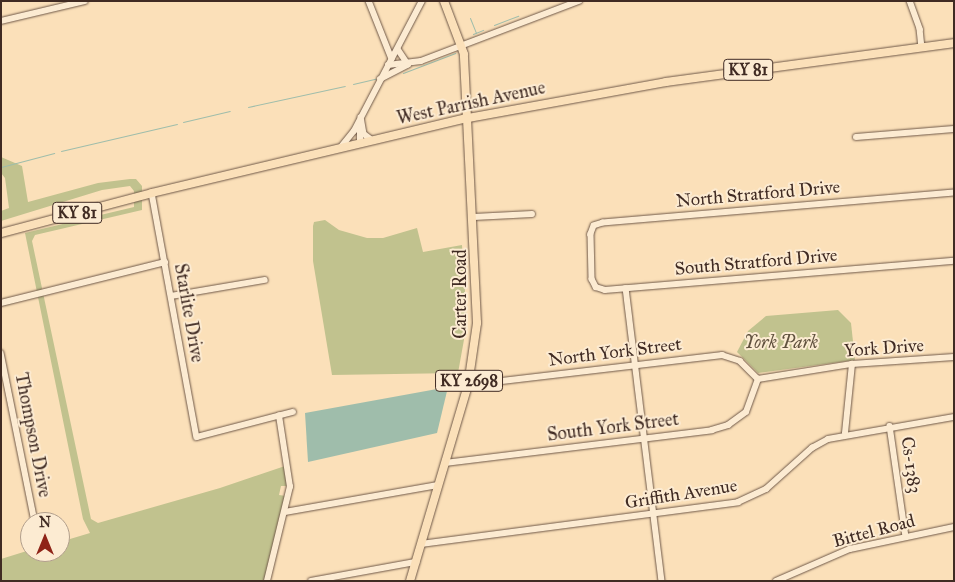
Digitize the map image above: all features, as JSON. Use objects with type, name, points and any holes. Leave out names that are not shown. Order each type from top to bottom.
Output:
[{"type":"main road","name":"Carter Road","points":[[410,581],[468,385],[477,323],[474,217],[463,45],[444,1]]},
{"type":"main road","name":"West Parrish Avenue","points":[[1,233],[152,193],[468,118],[666,82],[954,43]]},
{"type":"street","points":[[1,21],[85,1]]},
{"type":"street","points":[[369,1],[392,59]]},
{"type":"street","points":[[341,147],[361,117],[380,79],[398,50],[422,1]]},
{"type":"street","points":[[380,79],[408,65],[579,1]]},
{"type":"street","points":[[910,1],[920,29],[922,48]]},
{"type":"street","points":[[398,50],[408,65]]},
{"type":"street","points":[[388,65],[408,65]]},
{"type":"street","points":[[361,117],[364,134],[372,140]]},
{"type":"street","points":[[360,143],[361,117]]},
{"type":"street","points":[[856,138],[954,129]]},
{"type":"street","name":"Starlite Drive","points":[[152,193],[198,438],[279,416]]},
{"type":"street","name":"North Stratford Drive","points":[[591,254],[592,229],[603,222],[954,193]]},
{"type":"street","points":[[474,217],[532,214]]},
{"type":"street","name":"South Stratford Drive","points":[[591,254],[592,279],[596,287],[626,288],[954,261]]},
{"type":"street","points":[[1,303],[165,262]]},
{"type":"street","points":[[171,296],[265,280]]},
{"type":"street","points":[[626,288],[633,364],[662,581]]},
{"type":"street","name":"Thompson Drive","points":[[1,353],[33,512]]},
{"type":"street","name":"North York Street","points":[[468,385],[633,364],[722,355],[740,361],[758,379]]},
{"type":"street","name":"York Drive","points":[[758,379],[852,364],[954,358]]},
{"type":"street","points":[[845,433],[852,364]]},
{"type":"street","name":"South York Street","points":[[445,463],[643,439],[728,425],[750,406],[758,379]]},
{"type":"street","points":[[267,581],[285,512],[290,478],[279,416],[293,412]]},
{"type":"street","name":"Griffith Avenue","points":[[421,544],[727,505],[748,498],[774,483],[820,443],[845,433],[954,417]]},
{"type":"street","name":"Cs-1383","points":[[890,426],[906,537]]},
{"type":"street","points":[[285,512],[438,486]]},
{"type":"street","name":"Bittel Road","points":[[776,581],[850,549],[954,527]]},
{"type":"street","points":[[310,581],[416,562]]},
{"type":"green space","points":[[1,157],[22,166],[28,202],[98,183],[136,179],[142,186],[142,210],[35,235],[32,241],[91,519],[98,523],[220,488],[285,466],[287,486],[281,486],[279,495],[286,496],[264,581],[1,581],[1,559],[20,553],[20,562],[70,562],[70,539],[90,533],[83,519],[25,233],[134,207],[134,191],[130,186],[102,190],[1,221],[1,211],[9,208],[5,178],[1,173]]},
{"type":"green space","points":[[325,220],[339,230],[367,238],[383,238],[417,228],[423,252],[462,245],[467,323],[458,373],[332,375],[313,261],[314,222]]},
{"type":"green space","name":"York Park","points":[[838,310],[851,323],[855,360],[758,373],[737,352],[748,331],[766,316]]},
{"type":"shaded area","points":[[448,387],[437,433],[308,462],[305,413]]},
{"type":"waterway","points":[[494,25],[518,16]]},
{"type":"waterway","points":[[470,18],[476,33]]},
{"type":"waterway","points":[[473,34],[483,30]]},
{"type":"waterway","points":[[403,73],[455,53]]},
{"type":"waterway","points":[[353,84],[375,79]]},
{"type":"waterway","points":[[248,107],[345,86]]},
{"type":"waterway","points":[[183,122],[230,111]]},
{"type":"waterway","points":[[61,151],[177,124]]},
{"type":"waterway","points":[[1,167],[54,153]]}]
